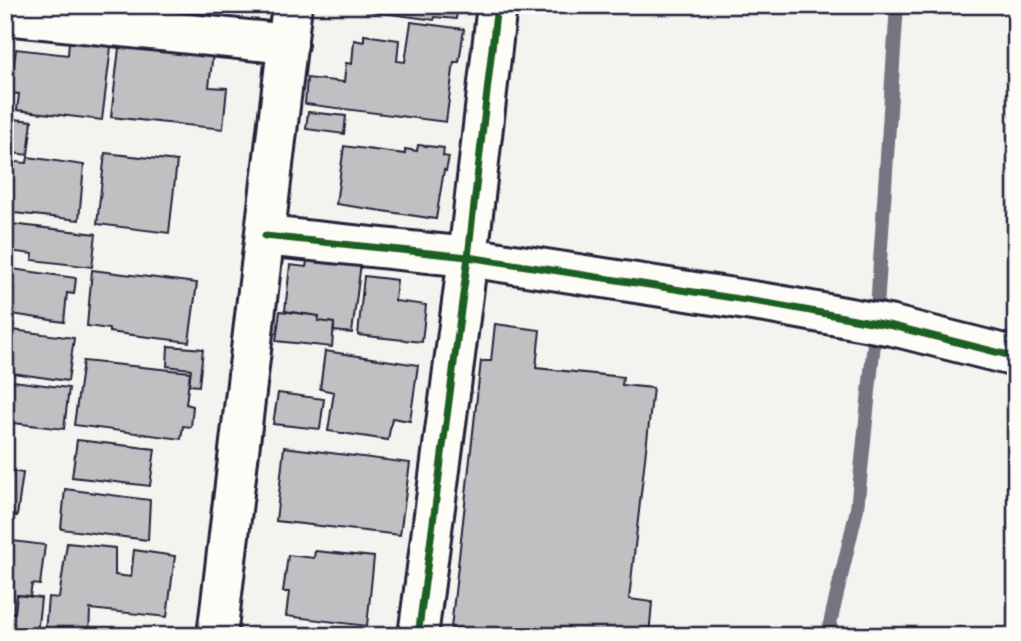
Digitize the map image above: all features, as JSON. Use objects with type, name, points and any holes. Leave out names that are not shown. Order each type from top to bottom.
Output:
[{"type":"street","points":[[217,636],[292,5]]},
{"type":"street","points":[[418,636],[468,257],[497,5]]},
{"type":"street","points":[[5,15],[288,44]]},
{"type":"street","points":[[265,236],[468,257],[772,304],[893,326],[1016,357]]},
{"type":"building","points":[[369,5],[458,5],[456,19],[435,17],[434,20],[368,11]]},
{"type":"building","points":[[411,22],[464,29],[459,62],[454,62],[446,122],[305,104],[307,78],[344,82],[346,63],[352,64],[354,40],[364,42],[364,35],[399,40],[397,61],[405,62]]},
{"type":"building","points":[[70,26],[113,31],[102,120],[17,110],[19,94],[10,93],[16,49],[68,55]]},
{"type":"building","points":[[120,39],[213,53],[209,87],[227,88],[223,129],[111,117]]},
{"type":"building","points":[[308,112],[346,116],[344,134],[306,129]]},
{"type":"building","points":[[5,118],[32,121],[28,155],[5,152]]},
{"type":"building","points":[[418,145],[444,148],[443,156],[449,157],[446,171],[444,170],[436,219],[336,204],[344,146],[405,154],[405,149],[417,151]]},
{"type":"building","points":[[105,153],[177,161],[169,233],[97,224]]},
{"type":"building","points":[[28,157],[84,165],[79,220],[5,212],[5,161],[27,163]]},
{"type":"building","points":[[11,224],[96,234],[92,267],[32,260],[33,254],[8,251]]},
{"type":"building","points":[[308,256],[361,263],[352,333],[334,331],[334,323],[318,321],[319,316],[285,311],[290,265],[306,267]]},
{"type":"building","points":[[5,268],[76,278],[74,294],[67,293],[64,322],[5,313]]},
{"type":"building","points":[[92,270],[197,283],[189,342],[109,332],[109,329],[87,326]]},
{"type":"building","points":[[364,276],[397,280],[395,301],[426,305],[422,342],[358,335]]},
{"type":"building","points":[[280,311],[319,316],[318,321],[334,323],[332,347],[276,341]]},
{"type":"building","points":[[495,324],[540,330],[536,368],[623,377],[622,385],[653,388],[629,599],[652,602],[649,636],[519,636],[451,628],[481,361],[491,361]]},
{"type":"building","points":[[5,329],[74,338],[68,381],[5,372]]},
{"type":"building","points":[[168,346],[203,349],[199,386],[189,385],[191,369],[167,366]]},
{"type":"building","points":[[325,351],[418,365],[410,421],[392,418],[388,440],[328,431],[334,392],[320,389]]},
{"type":"building","points":[[83,361],[190,372],[186,404],[193,406],[191,427],[183,426],[181,439],[74,425]]},
{"type":"building","points":[[5,380],[69,388],[64,429],[5,422]]},
{"type":"building","points":[[278,393],[324,399],[320,429],[273,424]]},
{"type":"building","points":[[77,440],[155,449],[150,486],[72,477]]},
{"type":"building","points":[[284,447],[410,463],[400,535],[276,521]]},
{"type":"building","points":[[5,470],[23,473],[17,516],[12,515],[11,523],[5,522]]},
{"type":"building","points":[[65,489],[150,500],[148,540],[61,529]]},
{"type":"building","points":[[5,540],[45,545],[40,585],[32,584],[30,596],[17,595],[15,613],[5,612]]},
{"type":"building","points":[[67,543],[115,548],[115,575],[131,577],[134,550],[175,556],[167,617],[90,609],[89,636],[45,633],[48,597],[59,598]]},
{"type":"building","points":[[315,551],[374,557],[367,626],[286,616],[289,592],[283,592],[288,555],[314,558]]},
{"type":"building","points":[[17,595],[41,598],[37,634],[5,630],[5,612],[15,613]]},
{"type":"waterway","points":[[827,636],[857,509],[876,323],[897,5]]},
{"type":"cycle path","points":[[418,636],[468,257],[497,5]]},
{"type":"cycle path","points":[[265,236],[468,257],[772,304],[893,326],[1016,357]]}]
